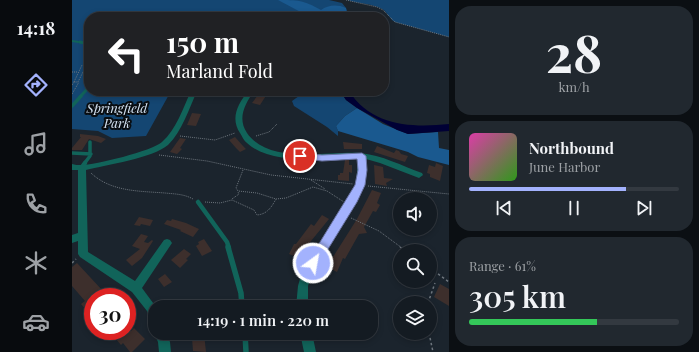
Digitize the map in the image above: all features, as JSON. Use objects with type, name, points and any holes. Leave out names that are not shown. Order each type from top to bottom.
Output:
[{"type":"street","points":[[148,304],[136,288],[83,254],[77,167],[148,152],[161,146],[172,135],[192,96]]},
{"type":"street","points":[[248,96],[238,110],[239,120],[242,131],[248,139],[263,150],[288,155],[322,158],[362,156],[415,172]]},
{"type":"street","points":[[302,300],[303,286],[306,275],[360,185],[362,156]]},
{"type":"street","points":[[72,239],[82,236]]},
{"type":"street","points":[[136,288],[167,243]]},
{"type":"street","points":[[163,340],[165,352]]},
{"type":"street","points":[[307,340],[310,352]]},
{"type":"lane","points":[[72,41],[84,43]]},
{"type":"lane","points":[[72,106],[84,93]]},
{"type":"lane","points":[[90,142],[91,154]]},
{"type":"lane","points":[[72,153],[91,154]]},
{"type":"lane","points":[[77,167],[91,154]]},
{"type":"lane","points":[[198,202],[227,242],[241,293],[242,300]]},
{"type":"lane","points":[[245,340],[246,352]]},
{"type":"path","points":[[346,0],[372,5],[386,12]]},
{"type":"path","points":[[389,18],[395,22],[449,37]]},
{"type":"path","points":[[72,86],[82,65]]},
{"type":"path","points":[[72,94],[75,87],[79,83],[78,82],[84,70]]},
{"type":"path","points":[[72,72],[79,72]]},
{"type":"path","points":[[248,139],[269,132],[277,124]]},
{"type":"path","points":[[172,135],[215,140],[242,131]]},
{"type":"path","points":[[164,156],[207,161],[271,175],[449,194]]},
{"type":"path","points":[[77,167],[93,174],[93,177],[111,187],[190,196],[198,202],[220,204],[232,200],[239,194],[236,188],[244,169]]},
{"type":"path","points":[[310,180],[349,205]]},
{"type":"path","points":[[238,191],[257,193],[276,199],[286,198],[313,187],[327,191]]},
{"type":"path","points":[[232,200],[254,210],[257,215],[260,215],[270,210],[276,199]]},
{"type":"path","points":[[343,214],[379,232],[396,244]]},
{"type":"path","points":[[437,273],[449,282]]},
{"type":"path","points":[[430,340],[433,352]]},
{"type":"green space","name":"Springfield Park","points":[[72,0],[329,0],[342,3],[346,8],[347,12],[84,12],[84,96],[168,96],[146,136],[112,138],[98,131],[72,129]]},
{"type":"green space","points":[[347,0],[449,0],[449,37],[395,22],[389,16],[389,12],[386,12],[378,7]]},
{"type":"green space","points":[[299,96],[343,96],[346,100],[357,108],[345,116],[336,126],[338,136],[327,127],[294,106],[292,101]]},
{"type":"shaded area","points":[[278,0],[300,1],[321,10],[327,7],[339,6],[346,8],[347,12],[301,12]]},
{"type":"shaded area","points":[[343,96],[353,96],[358,103],[369,111],[381,118],[393,122],[407,125],[449,124],[449,131],[408,134],[397,130],[357,108],[346,100]]},
{"type":"shaded area","points":[[357,108],[383,124],[408,134],[438,132],[439,148],[449,150],[449,165],[418,157],[408,152],[338,131],[336,126],[345,116]]},
{"type":"building","points":[[257,96],[266,96],[260,105],[252,103]]},
{"type":"building","points":[[192,113],[201,114],[196,126],[187,125]]},
{"type":"building","points":[[80,134],[98,136],[106,139],[101,143],[89,139],[82,150],[72,150],[81,137]]},
{"type":"building","points":[[235,137],[246,149],[240,152],[229,140]]},
{"type":"building","points":[[180,138],[186,139],[180,148],[182,149],[177,154],[170,152]]},
{"type":"building","points":[[343,142],[362,144],[362,149],[344,149]]},
{"type":"building","points":[[377,146],[394,153],[396,150],[401,154],[408,156],[405,162],[374,152]]},
{"type":"building","points":[[345,160],[349,160],[349,165],[352,165],[352,173],[349,172],[349,181],[338,180],[338,175],[343,173]]},
{"type":"building","points":[[436,163],[443,166],[440,181],[430,177],[430,174],[427,173],[429,165],[435,167]]},
{"type":"building","points":[[374,165],[383,167],[384,178],[393,179],[386,183],[387,186],[375,184]]},
{"type":"building","points":[[372,190],[381,193],[377,203],[380,205],[376,212],[373,211],[364,227],[367,233],[359,234],[345,259],[343,258],[337,272],[327,267],[332,256],[333,257],[357,219]]},
{"type":"building","points":[[322,215],[329,219],[307,246],[305,245],[299,258],[289,254],[294,244],[296,244],[311,224],[314,226]]},
{"type":"building","points":[[139,217],[153,220],[150,226],[141,224],[140,226],[134,225]]},
{"type":"building","points":[[172,219],[199,229],[193,237],[180,231],[181,230],[164,224],[167,220],[171,221]]},
{"type":"building","points":[[141,234],[148,236],[144,242],[148,243],[152,240],[153,241],[142,258],[132,266],[126,260],[140,249],[132,246]]},
{"type":"building","points":[[204,239],[212,251],[202,256],[196,246],[199,244],[198,242]]},
{"type":"building","points":[[184,249],[191,254],[186,259],[188,260],[180,268],[171,260]]},
{"type":"building","points":[[77,263],[100,288],[84,288],[84,300],[72,286],[72,267]]},
{"type":"building","points":[[165,274],[172,282],[164,287],[158,279]]},
{"type":"building","points":[[440,284],[449,289],[449,306],[437,299],[437,296],[434,296]]},
{"type":"building","points":[[136,330],[145,339],[132,352],[130,352],[123,343],[121,345],[117,340],[136,340]]},
{"type":"building","points":[[192,340],[205,340],[206,352],[193,351]]},
{"type":"route","points":[[300,156],[322,158],[362,156],[360,185],[353,199],[313,263]]}]
